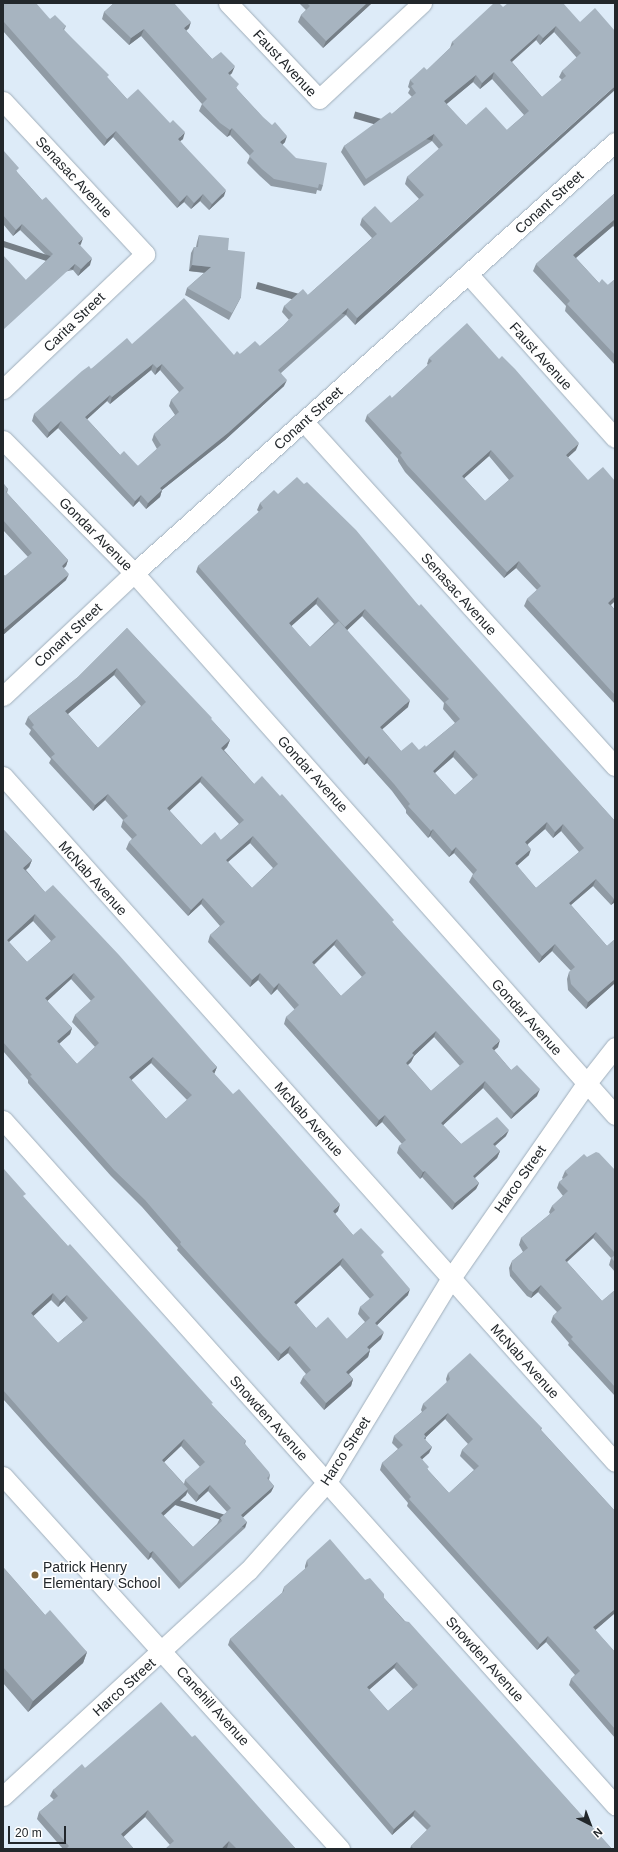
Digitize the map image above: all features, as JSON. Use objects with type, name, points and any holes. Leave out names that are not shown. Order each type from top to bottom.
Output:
[{"type":"street","name":"Faust Avenue","points":[[228,3],[319,99],[422,3]]},
{"type":"street","name":"Senasac Avenue","points":[[3,101],[144,254]]},
{"type":"street","name":"Conant Street","points":[[3,696],[134,573],[615,142]]},
{"type":"street","name":"Carita Street","points":[[3,389],[144,254]]},
{"type":"street","name":"Faust Avenue","points":[[468,274],[615,438]]},
{"type":"street","name":"Senasac Avenue","points":[[304,422],[615,766]]},
{"type":"street","name":"Gondar Avenue","points":[[3,440],[134,573],[615,1115]]},
{"type":"street","name":"McNab Avenue","points":[[3,776],[615,1462]]},
{"type":"street","name":"Harco Street","points":[[3,1796],[164,1651],[248,1571],[327,1482],[451,1278],[586,1084],[615,1047]]},
{"type":"street","name":"Snowden Avenue","points":[[3,1120],[615,1805]]},
{"type":"street","name":"Canehill Avenue","points":[[3,1476],[164,1651],[340,1849]]},
{"type":"building","points":[[3,3],[36,3],[50,19],[55,15],[66,26],[63,29],[109,75],[107,77],[127,99],[138,89],[170,123],[173,120],[185,132],[178,139],[226,190],[212,204],[203,194],[194,203],[187,195],[180,202],[116,131],[107,139],[4,22],[3,23]]},
{"type":"building","points":[[114,3],[174,3],[191,22],[184,28],[212,59],[221,52],[235,66],[228,73],[239,84],[236,88],[263,117],[272,125],[275,122],[287,136],[280,142],[296,158],[327,163],[323,185],[319,184],[318,188],[274,179],[262,169],[249,156],[254,151],[232,128],[230,130],[220,123],[202,104],[207,99],[144,29],[131,38],[104,12]]},
{"type":"building","points":[[307,3],[367,3],[326,41],[301,15],[310,6]]},
{"type":"building","points":[[494,3],[499,3],[503,7],[508,3],[563,3],[580,22],[595,8],[615,31],[615,86],[357,318],[348,308],[278,370],[287,380],[228,433],[160,488],[162,490],[148,503],[141,495],[135,501],[61,421],[49,432],[34,414],[82,371],[89,366],[91,369],[127,338],[132,344],[184,298],[234,355],[237,351],[240,354],[255,341],[260,346],[293,315],[284,306],[303,289],[308,295],[377,234],[362,218],[375,206],[391,223],[424,195],[407,177],[443,145],[434,134],[366,179],[344,146],[390,112],[392,114],[416,93],[411,86],[414,84],[410,80],[424,67],[427,70],[454,44],[452,42]],"holes":[[[556,26],[581,53],[562,71],[566,76],[542,97],[510,60],[539,34],[543,38]],[[494,72],[529,111],[507,130],[486,107],[466,125],[444,101],[476,75],[482,83]],[[153,364],[157,368],[162,364],[184,388],[171,400],[179,412],[154,434],[161,445],[138,466],[124,451],[120,455],[85,417],[110,395],[112,397]]]},
{"type":"building","points":[[3,150],[19,168],[16,171],[42,200],[46,197],[83,238],[78,243],[92,258],[81,269],[75,264],[3,330],[3,255],[26,280],[53,254],[22,224],[16,230],[3,215]]},
{"type":"building","points":[[615,193],[615,219],[573,255],[599,283],[602,279],[608,285],[615,279],[615,355],[567,304],[570,301],[536,264]]},
{"type":"building","points":[[199,235],[229,238],[228,250],[245,252],[241,297],[232,313],[187,288],[211,267],[192,265],[194,247],[198,247]]},
{"type":"building","points":[[467,323],[499,359],[502,356],[515,369],[579,443],[566,455],[588,480],[603,467],[615,481],[615,596],[608,603],[615,610],[615,695],[527,599],[541,586],[519,561],[507,572],[407,465],[400,455],[402,453],[367,415],[390,395],[392,398],[432,361],[429,358]],"holes":[[[491,450],[514,476],[485,501],[462,476]]]},
{"type":"building","points":[[297,477],[304,484],[307,482],[356,530],[419,606],[421,604],[615,821],[615,898],[614,899],[596,879],[569,903],[607,946],[615,939],[615,979],[588,1002],[571,984],[569,972],[575,967],[555,944],[542,956],[472,876],[477,870],[456,847],[452,851],[433,829],[431,831],[408,806],[410,804],[394,784],[369,756],[366,759],[198,566],[263,508],[260,503],[274,490],[278,494]],"holes":[[[318,597],[345,627],[365,609],[449,699],[445,702],[460,719],[426,747],[425,745],[419,750],[412,742],[401,751],[380,727],[410,700],[339,621],[310,647],[289,623]],[[455,750],[478,775],[455,795],[433,771]],[[547,822],[555,832],[563,824],[584,848],[536,888],[515,863],[531,849],[525,842]]]},
{"type":"building","points":[[3,483],[8,489],[6,492],[68,560],[62,566],[69,574],[3,630],[3,574],[5,576],[32,553],[3,520]]},
{"type":"building","points":[[127,628],[212,718],[211,719],[230,740],[221,748],[254,784],[262,776],[280,796],[282,794],[394,920],[392,922],[500,1040],[492,1048],[511,1070],[517,1065],[540,1089],[514,1113],[485,1081],[441,1123],[461,1144],[497,1117],[509,1130],[493,1144],[500,1151],[473,1176],[479,1183],[455,1203],[399,1146],[406,1140],[385,1115],[379,1120],[286,1017],[299,1005],[279,983],[274,988],[260,973],[252,980],[210,935],[225,922],[203,898],[191,910],[129,842],[137,835],[123,820],[128,816],[108,794],[95,805],[51,757],[55,754],[32,727],[34,725],[28,717],[78,677]],"holes":[[[117,668],[146,702],[98,748],[65,711]],[[202,776],[244,820],[221,840],[215,832],[201,845],[167,808]],[[253,836],[278,864],[252,888],[226,860]],[[337,939],[366,973],[341,996],[312,962]],[[436,1031],[464,1062],[431,1091],[406,1063],[414,1055],[412,1053]]]},
{"type":"building","points":[[3,829],[32,860],[23,868],[45,892],[53,885],[119,955],[217,1067],[212,1071],[233,1094],[239,1089],[340,1204],[333,1211],[353,1235],[361,1228],[384,1252],[381,1255],[410,1289],[375,1323],[384,1332],[367,1347],[370,1350],[346,1372],[353,1379],[326,1403],[303,1377],[311,1370],[290,1346],[281,1354],[263,1336],[180,1244],[181,1242],[145,1200],[114,1170],[30,1076],[32,1075],[3,1042]],"holes":[[[35,914],[56,937],[27,962],[7,940]],[[74,973],[95,997],[75,1015],[99,1043],[77,1064],[57,1041],[72,1028],[45,998]],[[153,1057],[192,1095],[166,1119],[129,1077]],[[343,1258],[374,1295],[360,1307],[370,1318],[347,1339],[328,1317],[316,1328],[294,1302]]]},
{"type":"building","points":[[596,1152],[599,1153],[615,1170],[615,1253],[596,1232],[565,1260],[602,1301],[615,1290],[615,1387],[571,1339],[573,1337],[553,1316],[562,1308],[541,1285],[533,1292],[529,1290],[512,1270],[512,1261],[528,1248],[521,1238],[555,1210],[552,1206],[568,1191],[559,1182],[568,1175],[565,1171],[584,1154],[587,1157]]},
{"type":"building","points":[[3,1168],[26,1194],[23,1196],[68,1246],[70,1244],[213,1403],[211,1404],[246,1441],[244,1443],[269,1472],[270,1475],[267,1478],[274,1486],[241,1515],[247,1522],[181,1583],[153,1551],[150,1553],[3,1390]],"holes":[[[53,1293],[60,1301],[67,1295],[88,1318],[58,1343],[31,1313]],[[184,1439],[205,1462],[185,1480],[199,1495],[210,1485],[231,1508],[220,1518],[222,1521],[193,1547],[161,1513],[188,1489],[162,1460]]]},
{"type":"building","points":[[615,1255],[615,1262],[611,1258]]},
{"type":"building","points":[[470,1353],[542,1428],[540,1429],[615,1511],[615,1609],[593,1627],[615,1652],[615,1729],[571,1679],[580,1671],[548,1636],[540,1644],[409,1499],[411,1497],[382,1463],[403,1445],[394,1436],[427,1408],[423,1404],[450,1379],[448,1373]],"holes":[[[448,1413],[473,1439],[462,1450],[479,1466],[449,1493],[427,1469],[429,1467],[420,1457],[432,1447],[424,1438],[426,1437],[424,1434]]]},
{"type":"building","points":[[330,1539],[365,1580],[370,1578],[384,1594],[384,1598],[404,1621],[409,1622],[612,1849],[414,1849],[411,1846],[431,1826],[415,1810],[394,1829],[230,1639],[284,1591],[284,1587],[308,1566],[307,1560]],"holes":[[[397,1662],[418,1685],[388,1711],[367,1687]]]},
{"type":"building","points":[[3,1567],[45,1615],[50,1610],[87,1652],[33,1701],[3,1667]]},
{"type":"building","points":[[161,1702],[192,1737],[195,1735],[296,1849],[237,1849],[229,1841],[221,1849],[165,1849],[174,1841],[148,1810],[121,1834],[134,1849],[66,1849],[69,1846],[39,1812],[58,1796],[53,1790],[82,1764],[85,1768]]},
{"type":"place","name":"Patrick Henry Elementary School","points":[[35,1575]]}]
